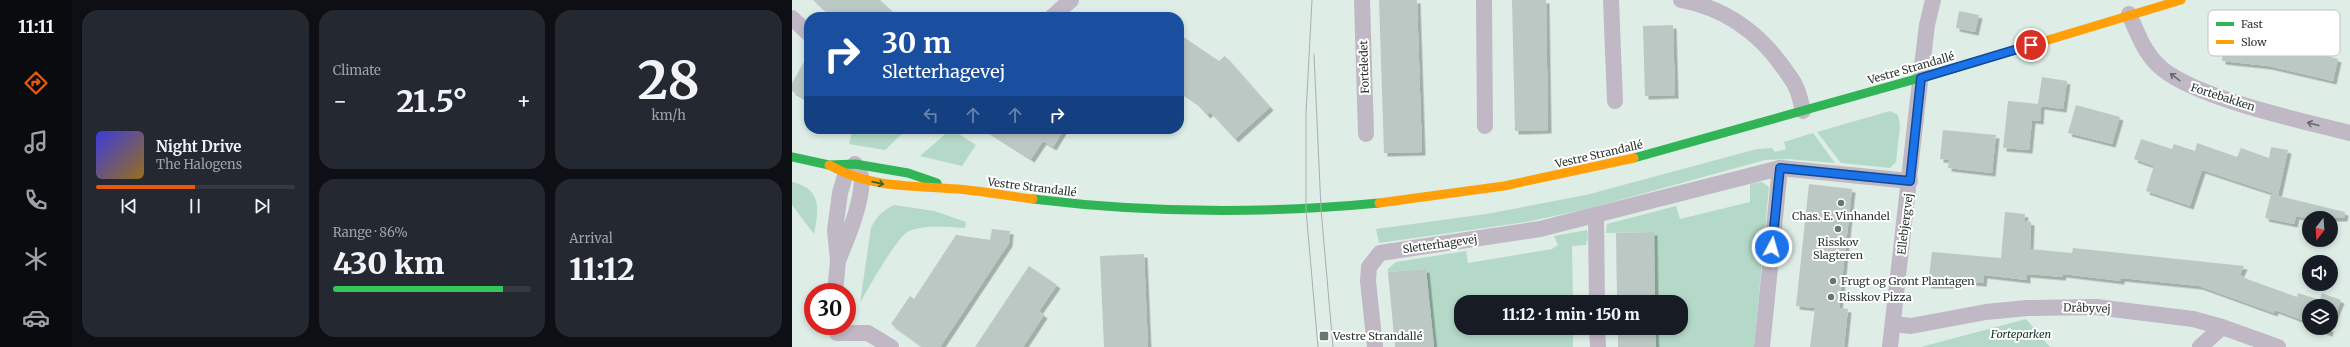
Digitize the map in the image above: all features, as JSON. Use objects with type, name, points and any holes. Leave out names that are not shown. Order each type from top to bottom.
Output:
[{"type":"street","points":[[1058,12],[1071,0]]},
{"type":"street","name":"Forteledet","points":[[1362,0],[1366,134]]},
{"type":"street","points":[[1484,0],[1485,126]]},
{"type":"street","points":[[1611,0],[1615,101]]},
{"type":"street","points":[[1681,0],[1709,7],[1732,18],[1752,32],[1772,53],[1795,85],[1803,111]]},
{"type":"street","name":"Ellebjergvej","points":[[1890,347],[1921,78],[1933,0]]},
{"type":"street","name":"Vestre Strandallé","points":[[862,180],[904,189],[957,189],[1067,204],[1168,211],[1255,212],[1356,206],[1469,192],[1564,175],[1635,158],[1921,78],[2129,14],[2181,0]]},
{"type":"street","name":"Fortebakken","points":[[2129,14],[2143,46],[2158,65],[2182,83],[2277,114],[2350,133]]},
{"type":"street","points":[[792,18],[804,29]]},
{"type":"street","name":"Vestre Strandallé","points":[[792,157],[850,170],[908,173],[957,189]]},
{"type":"street","name":"Vestre Strandallé","points":[[829,165],[850,170]]},
{"type":"street","points":[[1762,347],[1780,168]]},
{"type":"street","name":"Sletterhagevej","points":[[1375,347],[1368,281],[1369,267],[1380,254],[1540,229],[1780,168],[1910,181]]},
{"type":"street","points":[[837,283],[838,261],[835,230],[840,192],[850,170],[862,180],[850,232],[838,261]]},
{"type":"street","points":[[1596,216],[1597,295]]},
{"type":"street","name":"Dråbyvej","points":[[1893,324],[1911,326],[1986,312],[2066,306],[2096,307],[2160,314],[2222,327],[2278,347]]},
{"type":"street","points":[[2200,347],[2222,327]]},
{"type":"street","points":[[856,334],[868,333],[891,347]]},
{"type":"street","points":[[1597,335],[1598,347]]},
{"type":"green space","points":[[1890,111],[1898,115],[1900,126],[1896,162],[1890,168],[1841,163],[1817,132]]},
{"type":"green space","points":[[1813,133],[1835,163],[1787,159],[1765,160],[1587,209],[1526,222],[1379,243],[1376,229],[1486,214],[1586,195],[1757,149],[1772,148],[1775,152],[1786,149],[1784,142]]},
{"type":"green space","points":[[852,134],[902,134],[885,150],[849,144]]},
{"type":"green space","points":[[945,134],[959,134],[976,145],[962,166],[920,156]]},
{"type":"green space","points":[[792,182],[802,185],[809,190],[816,201],[817,216],[814,234],[792,205]]},
{"type":"green space","points":[[1762,182],[1769,187],[1754,347],[1656,347],[1655,335],[1688,335],[1688,295],[1655,295],[1654,232],[1606,233],[1607,224],[1676,206],[1680,219],[1750,202],[1750,184]]},
{"type":"green space","points":[[894,205],[934,211],[966,222],[965,228],[923,227],[909,231],[897,242],[890,252],[860,303],[871,228],[880,214]]},
{"type":"green space","points":[[1587,230],[1588,238],[1586,245],[1572,246],[1573,295],[1454,295],[1454,335],[1573,335],[1573,347],[1434,347],[1426,269],[1388,272],[1388,269],[1396,262],[1466,251],[1468,263],[1552,249],[1558,245],[1554,236]]},
{"type":"green space","name":"Forteparken","points":[[2026,319],[2050,347],[1921,347]]},
{"type":"building","points":[[813,0],[880,0],[893,12],[826,12]]},
{"type":"building","points":[[1379,0],[1417,0],[1422,152],[1384,153]]},
{"type":"building","points":[[1512,0],[1546,0],[1548,130],[1515,131]]},
{"type":"building","points":[[1959,11],[1979,15],[1975,32],[1956,28]]},
{"type":"building","points":[[1673,25],[1675,95],[1645,96],[1643,26]]},
{"type":"building","points":[[1184,37],[1219,61],[1225,56],[1270,107],[1235,139],[1210,112],[1207,115],[1195,102],[1184,94]]},
{"type":"building","points":[[2222,56],[2328,56],[2338,59],[2333,81],[2268,66],[2222,61]]},
{"type":"building","points":[[804,62],[804,98],[792,91],[792,83]]},
{"type":"building","points":[[2042,77],[2067,81],[2063,109],[2041,106],[2040,121],[2032,120],[2029,150],[2003,148],[2008,101],[2038,104]]},
{"type":"building","points":[[2076,105],[2120,117],[2112,144],[2068,133]]},
{"type":"building","points":[[1943,130],[1996,135],[1992,173],[1948,168],[1949,160],[1940,159]]},
{"type":"building","points":[[992,134],[1061,134],[1053,147],[1043,141],[1031,159]]},
{"type":"building","points":[[2141,139],[2172,149],[2174,144],[2195,151],[2197,143],[2237,157],[2241,148],[2269,158],[2271,147],[2288,150],[2278,195],[2202,170],[2190,206],[2146,191],[2154,166],[2134,159]]},
{"type":"building","points":[[1809,184],[1852,189],[1839,308],[1848,309],[1844,347],[1810,347],[1815,308],[1796,306]]},
{"type":"building","points":[[2271,194],[2345,212],[2344,218],[2338,218],[2338,211],[2302,211],[2302,217],[2296,216],[2294,224],[2265,218]]},
{"type":"building","points":[[2005,212],[2025,214],[2024,221],[2031,222],[2030,249],[2072,253],[2073,248],[2244,266],[2240,275],[2247,279],[2297,297],[2298,293],[2317,299],[2302,299],[2302,320],[2275,310],[2274,313],[2199,286],[2121,278],[2121,281],[2063,274],[2062,277],[2027,274],[2027,280],[1984,275],[1983,283],[1955,281],[1954,285],[1928,285],[1932,252],[2001,258]]},
{"type":"building","points":[[992,229],[1010,231],[1009,243],[940,347],[923,347],[891,324],[910,296],[914,299],[956,235],[990,240]]},
{"type":"building","points":[[1654,232],[1655,295],[1617,295],[1616,233]]},
{"type":"building","points":[[1144,254],[1148,347],[1104,347],[1100,256]]},
{"type":"building","points":[[1029,266],[1057,285],[1039,311],[1044,315],[1023,347],[975,347]]},
{"type":"building","points":[[1426,269],[1434,347],[1395,347],[1388,272]]},
{"type":"building","points":[[2322,293],[2341,300],[2338,308],[2338,299],[2320,299]]},
{"type":"building","points":[[1618,335],[1655,335],[1656,347],[1618,347]]},
{"type":"tram line","points":[[1312,0],[1306,113],[1306,210],[1318,347]]},
{"type":"tram line","points":[[1314,54],[1321,209],[1333,347]]},
{"type":"traffic: fast","points":[[1634,158],[1955,68]]},
{"type":"traffic: fast","points":[[792,157],[829,165],[855,164],[908,173],[937,183]]},
{"type":"traffic: fast","points":[[1033,199],[1119,207],[1206,210],[1292,209],[1379,203]]},
{"type":"traffic: slow","points":[[1955,68],[2181,0]]},
{"type":"traffic: slow","points":[[1379,203],[1504,186],[1634,158]]},
{"type":"traffic: slow","points":[[829,165],[845,173],[876,182],[907,186],[966,190],[1033,199]]},
{"type":"place","name":"Chas. E. Vinhandel","points":[[1841,203]]},
{"type":"place","name":"Risskov Slagteren","points":[[1838,229]]},
{"type":"place","name":"Frugt og Grønt Plantagen","points":[[1833,281]]},
{"type":"place","name":"Risskov Pizza","points":[[1831,297]]},
{"type":"place","name":"Vestre Strandallé","points":[[1324,336]]},
{"type":"route","points":[[1772,247],[1780,168],[1910,181],[1921,78],[2031,45]]}]
